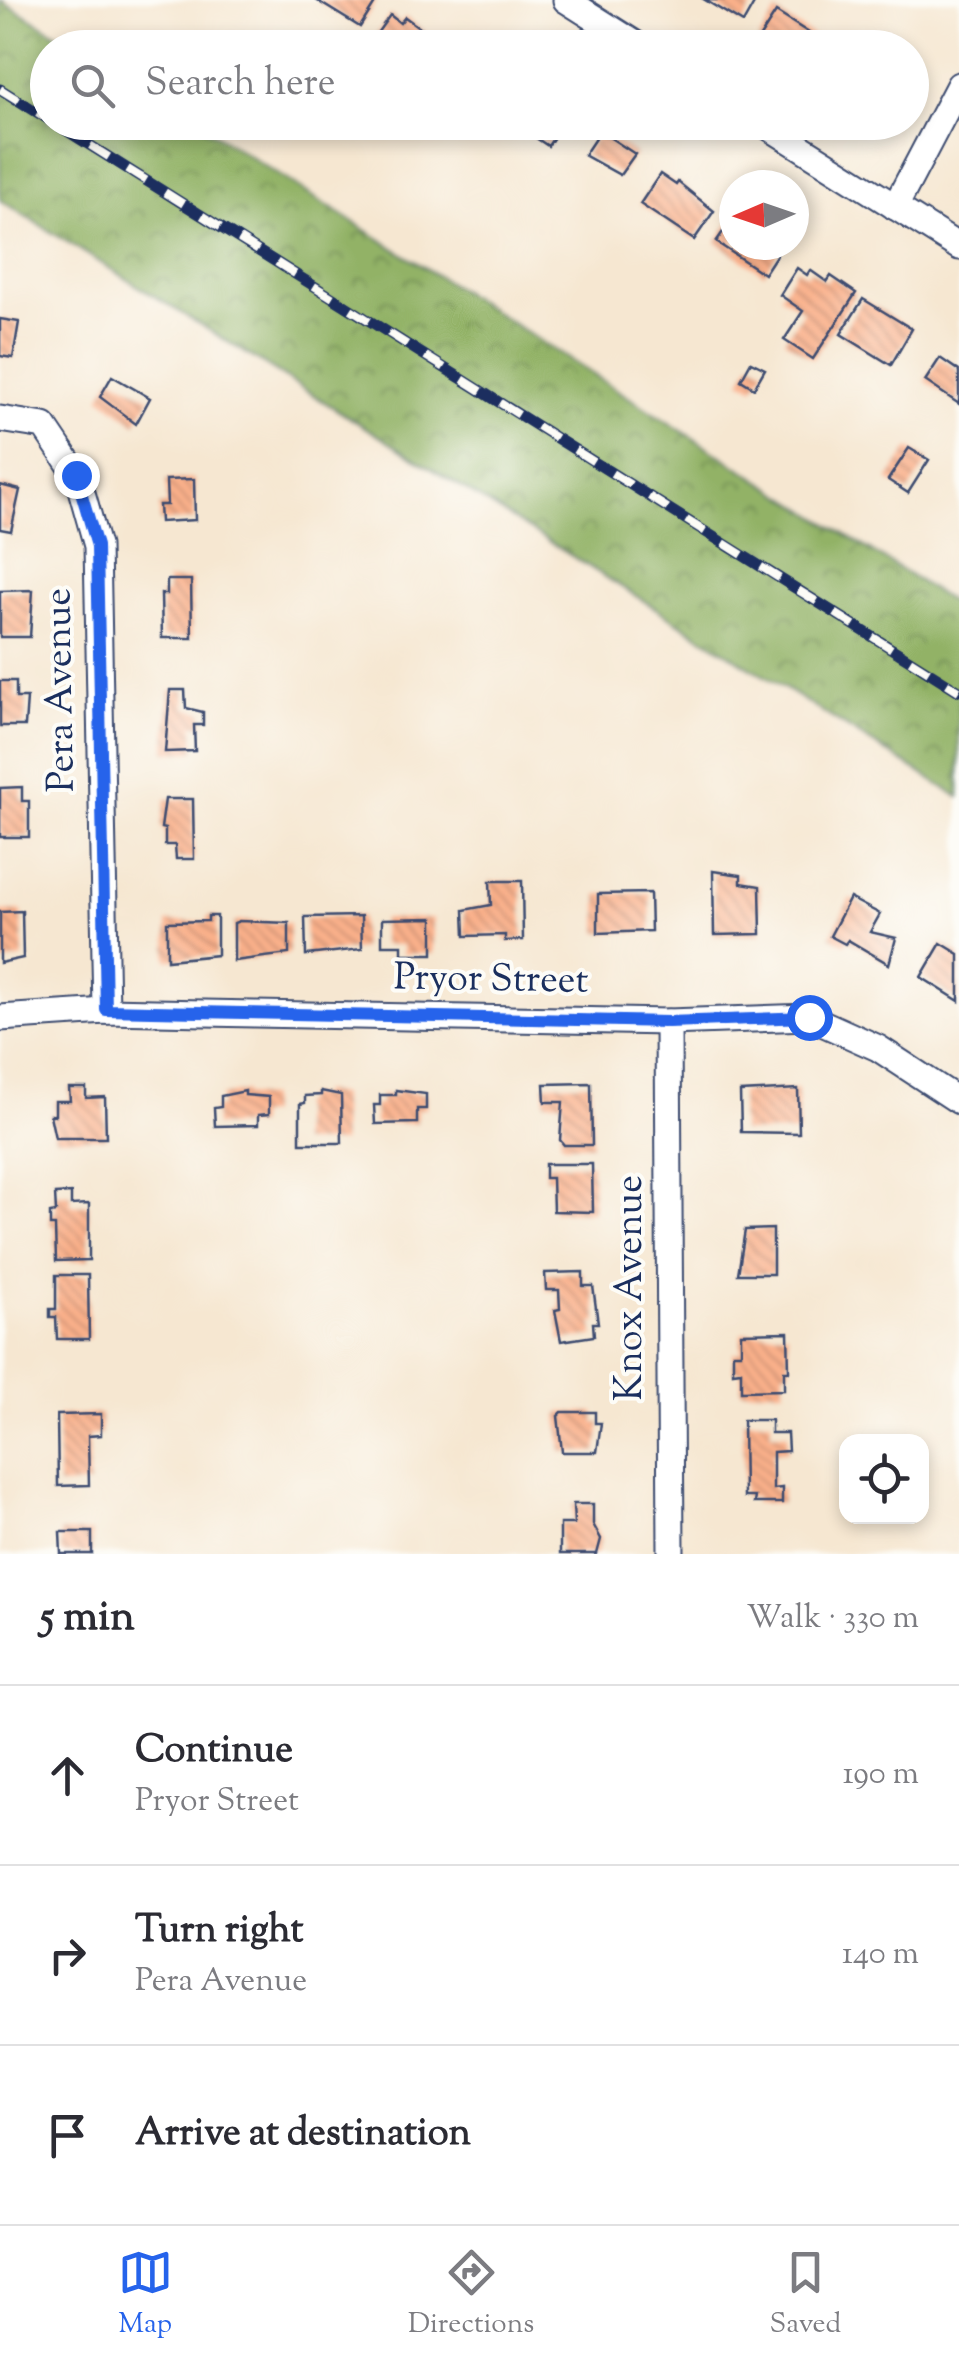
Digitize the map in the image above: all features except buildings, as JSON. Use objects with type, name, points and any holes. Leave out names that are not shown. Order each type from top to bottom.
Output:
[{"type":"street","points":[[566,0],[614,30]]},
{"type":"street","points":[[896,207],[959,85]]},
{"type":"street","points":[[790,140],[959,247]]},
{"type":"street","name":"Pera Avenue","points":[[0,419],[44,426],[76,475],[97,546],[106,1010]]},
{"type":"street","name":"Pryor Street","points":[[0,1018],[106,1010],[668,1022],[809,1017],[878,1048],[959,1101]]},
{"type":"street","name":"Knox Avenue","points":[[668,1022],[671,1554]]},
{"type":"green space","points":[[0,0],[50,30],[30,30],[30,140],[224,140],[959,607],[959,797],[0,200]]},
{"type":"railway","points":[[0,89],[30,108]]},
{"type":"railway","points":[[82,140],[959,691]]},
{"type":"route","points":[[76,475],[97,546],[106,1010],[668,1022],[809,1017]]}]
